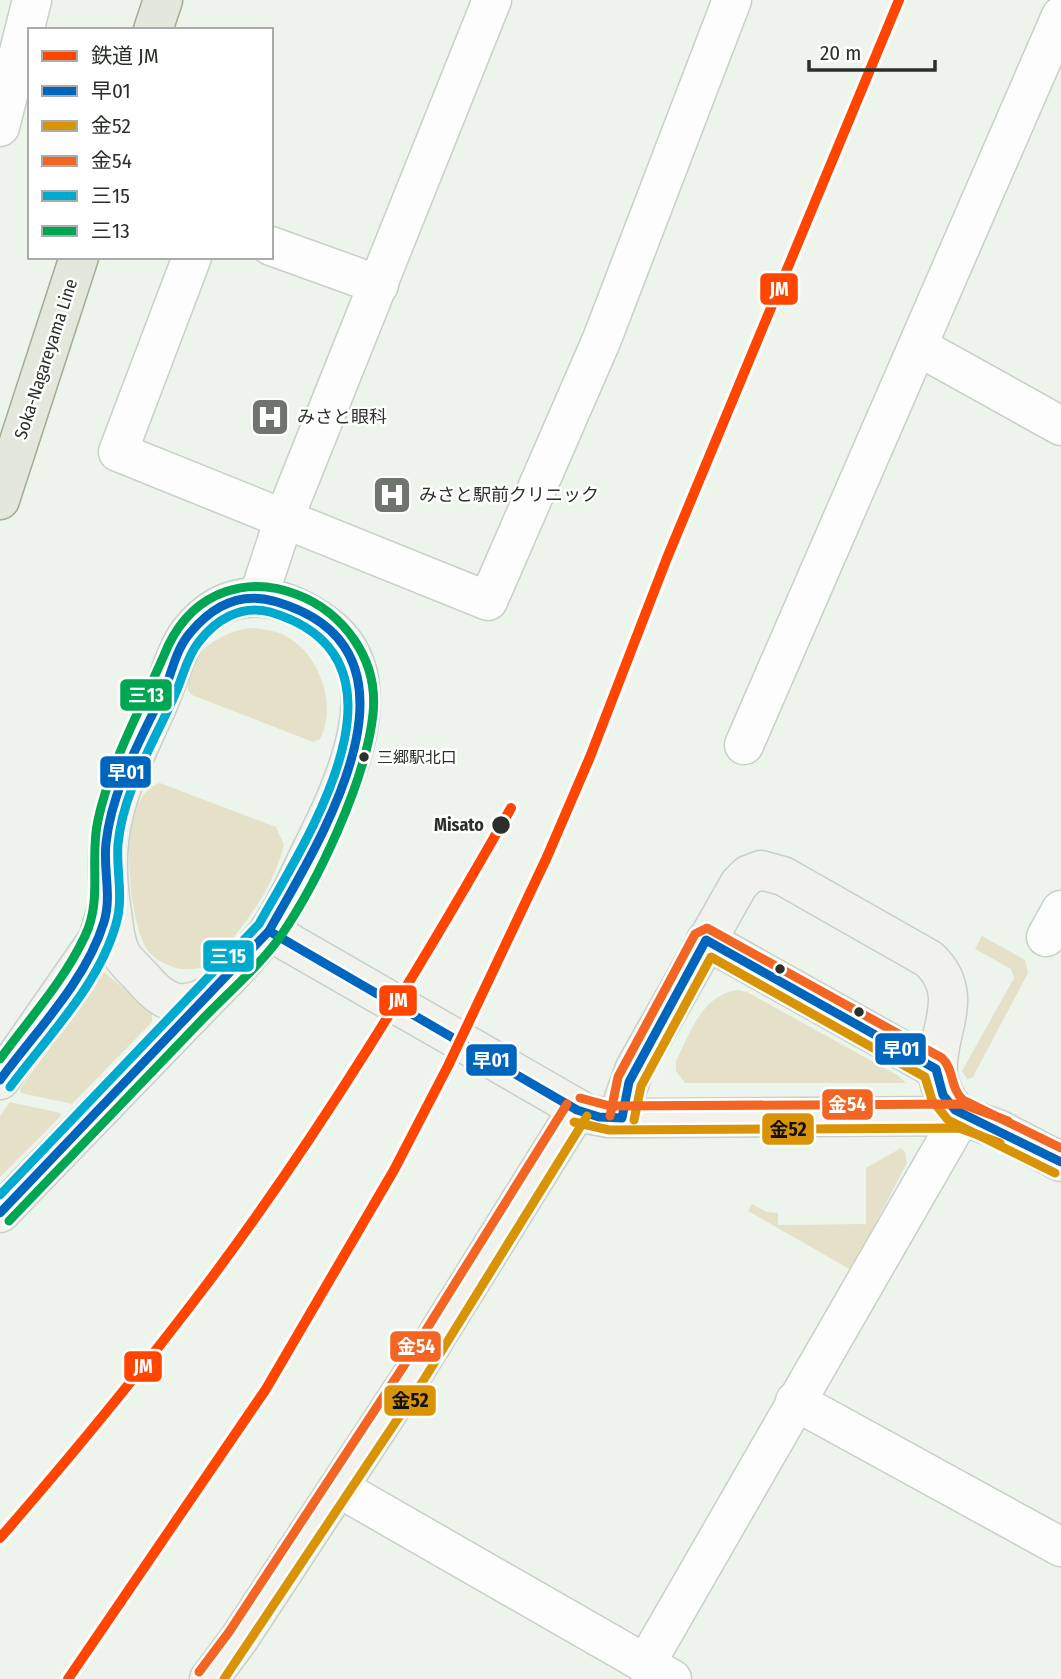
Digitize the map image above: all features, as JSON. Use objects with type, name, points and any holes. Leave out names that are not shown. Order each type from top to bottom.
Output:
[{"type":"main road","points":[[154,28],[163,0]]},
{"type":"main road","name":"Soka-Nagareyama Line","points":[[0,500],[78,259]]},
{"type":"street","points":[[0,127],[32,0]]},
{"type":"street","points":[[259,595],[285,516],[492,0]]},
{"type":"street","points":[[191,259],[118,452],[285,516],[488,601],[602,339],[732,0]]},
{"type":"street","points":[[744,745],[1061,16]]},
{"type":"street","points":[[273,247],[379,285]]},
{"type":"street","points":[[919,347],[1061,426]]},
{"type":"street","points":[[0,1213],[209,995],[269,931],[331,812],[355,751],[360,681],[349,652],[326,624],[300,609],[259,595],[230,599],[207,615],[187,635],[122,784],[110,824],[106,870],[117,942],[123,957],[157,995],[182,1005],[195,1003],[209,995]]},
{"type":"street","points":[[622,1118],[624,1098],[635,1068],[706,940],[739,884],[748,875],[761,870],[783,876],[929,959],[940,970],[949,1001],[936,1069],[942,1095],[961,1116]]},
{"type":"street","points":[[0,1080],[98,939],[110,899]]},
{"type":"street","points":[[269,931],[577,1110],[599,1117],[961,1116],[998,1129],[1061,1162]]},
{"type":"street","points":[[706,940],[936,1069]]},
{"type":"street","points":[[209,1679],[239,1639],[339,1488],[577,1110]]},
{"type":"street","points":[[339,1488],[658,1672],[795,1401],[961,1116]]},
{"type":"street","points":[[795,1401],[1061,1547]]},
{"type":"shaded area","points":[[250,628],[282,634],[302,648],[311,659],[323,685],[326,699],[325,727],[320,739],[313,742],[192,695],[188,690],[191,666],[206,647],[227,634]]},
{"type":"shaded area","points":[[160,783],[276,827],[284,845],[270,882],[249,917],[221,952],[199,968],[181,969],[156,959],[145,946],[134,909],[130,884],[131,832],[136,809],[146,792]]},
{"type":"shaded area","points":[[982,936],[1025,960],[1028,973],[973,1077],[967,1079],[962,1071],[1014,978],[1011,969],[975,949]]},
{"type":"shaded area","points":[[104,972],[152,1012],[152,1022],[72,1104],[21,1093],[20,1089]]},
{"type":"shaded area","points":[[737,990],[747,992],[897,1075],[906,1083],[685,1083],[676,1071],[676,1061],[692,1027],[714,1000]]},
{"type":"shaded area","points":[[10,1102],[60,1113],[61,1116],[0,1177],[0,1116]]},
{"type":"shaded area","points":[[901,1148],[905,1152],[907,1163],[851,1270],[748,1211],[752,1204],[767,1212],[778,1213],[778,1225],[866,1224],[866,1168]]},
{"type":"rail line","name":"JM","points":[[68,1679],[266,1389],[394,1170],[448,1066],[547,857],[590,757],[667,558],[899,0]]},
{"type":"rail line","name":"JM","points":[[0,1538],[133,1379],[210,1280],[291,1166],[368,1048],[511,808]]},
{"type":"transit line","name":"三13","points":[[0,1059],[57,984],[85,936],[95,893],[98,820],[111,776],[168,646],[193,611],[225,592],[261,587],[296,594],[328,612],[354,639],[370,674],[373,714],[369,740],[351,799],[310,888],[280,937],[261,960],[9,1221]]},
{"type":"transit line","name":"早01","points":[[0,1080],[59,1005],[96,944],[106,912],[106,843],[109,822],[130,762],[186,639],[199,623],[218,608],[252,598],[277,602],[326,626],[352,661],[360,704],[354,751],[337,800],[291,893],[269,931],[0,1213]]},
{"type":"transit line","name":"三15","points":[[0,1195],[259,924],[280,888],[325,799],[341,753],[348,708],[341,668],[316,635],[270,612],[249,610],[230,616],[212,627],[194,648],[126,804],[118,844],[118,914],[108,946],[85,989],[10,1087]]},
{"type":"transit line","name":"金54","points":[[610,1116],[618,1077],[695,934],[707,928],[942,1058],[963,1100],[1061,1148]]},
{"type":"transit line","name":"早01","points":[[269,931],[577,1110],[599,1117],[622,1118],[629,1082],[706,940],[936,1069],[943,1095],[955,1110],[1061,1162]]},
{"type":"transit line","name":"金52","points":[[634,1120],[641,1086],[711,957],[925,1077],[932,1100],[948,1120],[1055,1173]]},
{"type":"transit line","name":"金54","points":[[580,1098],[610,1106],[962,1104],[1008,1121]]},
{"type":"transit line","name":"金54","points":[[199,1672],[229,1632],[403,1367],[567,1104]]},
{"type":"transit line","name":"金52","points":[[224,1679],[423,1381],[587,1116]]},
{"type":"transit line","name":"金52","points":[[574,1122],[609,1130],[959,1128],[1000,1143]]},
{"type":"place","name":"みさと眼科","points":[[270,417]]},
{"type":"place","name":"みさと駅前クリニック","points":[[392,495]]},
{"type":"place","name":"三郷駅北口","points":[[364,757]]},
{"type":"place","name":"Misato","points":[[501,825]]}]
